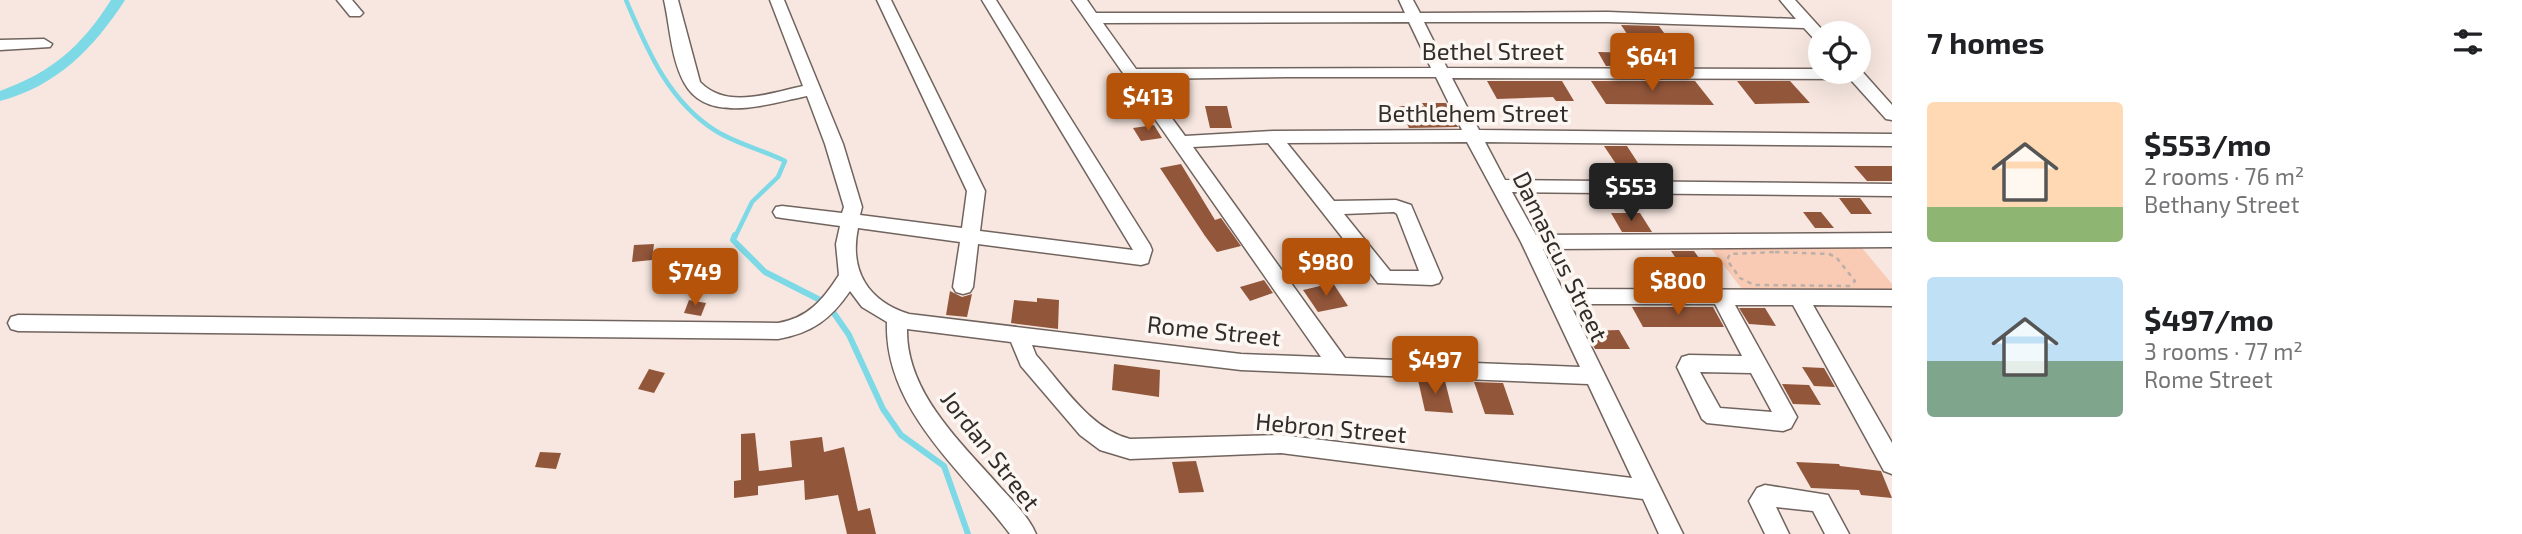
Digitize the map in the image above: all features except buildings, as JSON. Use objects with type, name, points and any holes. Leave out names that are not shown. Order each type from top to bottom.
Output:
[{"type":"street","points":[[344,0],[355,13]]},
{"type":"street","points":[[671,0],[693,84],[708,98],[728,104],[810,90]]},
{"type":"street","points":[[18,323],[778,331],[798,329],[813,322],[833,300],[849,275],[845,244],[853,206],[834,144],[810,90],[777,0]]},
{"type":"street","points":[[884,0],[975,186],[963,287]]},
{"type":"street","points":[[782,212],[1138,259],[1143,254],[989,0]]},
{"type":"street","points":[[1079,0],[1340,367]]},
{"type":"street","points":[[1602,0],[1614,17]]},
{"type":"street","points":[[1787,0],[1808,24]]},
{"type":"street","points":[[1092,18],[1411,8],[1808,24]]},
{"type":"street","name":"Damascus Street","points":[[1411,8],[1473,136],[1530,242],[1592,376],[1671,534]]},
{"type":"street","points":[[0,45],[44,44]]},
{"type":"street","name":"Bethel Street","points":[[1132,74],[1808,73]]},
{"type":"street","points":[[1864,84],[1892,115]]},
{"type":"street","name":"Bethlehem Street","points":[[1180,142],[1273,137],[1473,136],[1892,140]]},
{"type":"street","points":[[1273,137],[1385,278],[1432,278],[1405,210],[1396,206],[1332,208]]},
{"type":"street","points":[[1500,186],[1892,190]]},
{"type":"street","points":[[1530,242],[1892,240]]},
{"type":"street","name":"Rome Street","points":[[849,275],[869,302],[897,319],[1241,362],[1592,376]]},
{"type":"street","points":[[1555,296],[1892,298]]},
{"type":"street","points":[[1721,298],[1756,365]]},
{"type":"street","points":[[1800,299],[1892,464]]},
{"type":"street","name":"Jordan Street","points":[[897,319],[894,333],[902,374],[945,441],[1024,534]]},
{"type":"street","name":"Hebron Street","points":[[1017,333],[1028,360],[1088,428],[1108,443],[1130,449],[1282,444],[1650,490]]},
{"type":"street","points":[[1777,534],[1761,501],[1765,495],[1820,502],[1837,534]]},
{"type":"path","points":[[1774,252],[1829,254],[1836,257],[1854,281],[1849,286],[1838,286],[1754,285],[1737,275],[1727,256],[1774,252]]},
{"type":"shaded area","points":[[1858,243],[1892,284],[1892,296],[1748,297],[1709,246]]},
{"type":"waterway","points":[[0,96],[52,74],[104,21],[118,0]]},
{"type":"waterway","points":[[626,0],[661,73],[685,105],[699,119],[724,136],[785,161],[778,177],[752,202],[735,237]]},
{"type":"waterway","points":[[735,235],[733,240],[765,272],[824,302]]},
{"type":"waterway","points":[[831,309],[849,335],[883,409],[901,435],[944,466],[968,534]]}]
